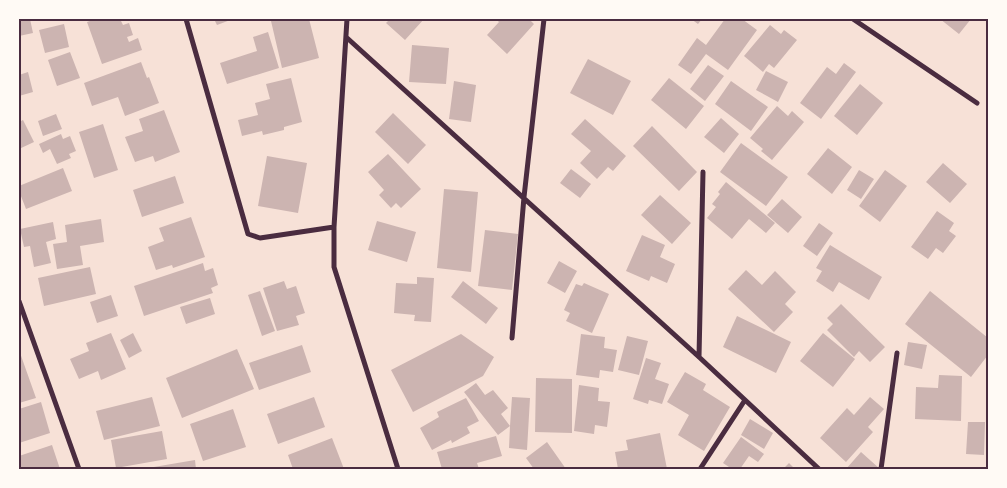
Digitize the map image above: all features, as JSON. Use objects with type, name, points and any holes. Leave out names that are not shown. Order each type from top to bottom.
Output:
[{"type":"street","points":[[186,19],[248,234],[260,238],[334,227]]},
{"type":"street","points":[[347,19],[334,227],[334,267],[398,469]]},
{"type":"street","points":[[512,338],[524,197],[544,19]]},
{"type":"street","points":[[853,19],[977,103]]},
{"type":"street","points":[[346,37],[700,357],[820,469]]},
{"type":"street","points":[[700,357],[703,172]]},
{"type":"street","points":[[19,301],[78,469]]},
{"type":"street","points":[[881,469],[896,353]]},
{"type":"street","points":[[700,469],[745,400]]},
{"type":"building","points":[[19,19],[30,19],[33,33],[19,36]]},
{"type":"building","points":[[96,19],[127,19],[121,21],[123,25],[129,23],[133,35],[127,37],[129,42],[138,38],[142,50],[102,64],[87,22]]},
{"type":"building","points":[[214,19],[233,19],[217,25]]},
{"type":"building","points":[[279,19],[309,19],[319,58],[282,68],[271,21]]},
{"type":"building","points":[[390,19],[424,19],[405,40],[386,23]]},
{"type":"building","points":[[496,19],[529,19],[534,24],[507,54],[487,35],[499,22]]},
{"type":"building","points":[[691,19],[702,19],[698,24]]},
{"type":"building","points":[[725,19],[742,19],[757,30],[728,70],[706,54],[691,74],[678,65],[697,38],[706,45]]},
{"type":"building","points":[[940,19],[971,19],[959,34]]},
{"type":"building","points":[[64,24],[69,47],[45,53],[39,30]]},
{"type":"building","points":[[770,25],[781,34],[784,30],[797,40],[774,68],[769,64],[763,72],[744,56]]},
{"type":"building","points":[[268,32],[279,68],[227,84],[220,63],[257,51],[253,37]]},
{"type":"building","points":[[412,45],[449,48],[446,84],[409,82]]},
{"type":"building","points":[[70,52],[80,78],[57,86],[48,60]]},
{"type":"building","points":[[588,59],[631,81],[613,115],[570,93]]},
{"type":"building","points":[[141,62],[159,103],[125,116],[118,97],[92,106],[84,83]]},
{"type":"building","points":[[844,63],[856,72],[821,119],[800,103],[827,67],[836,74]]},
{"type":"building","points":[[708,65],[724,76],[705,101],[690,89]]},
{"type":"building","points":[[766,71],[788,82],[778,102],[756,90]]},
{"type":"building","points":[[28,72],[33,92],[19,96],[19,75]]},
{"type":"building","points":[[291,78],[302,122],[284,127],[284,130],[263,135],[262,131],[242,136],[238,120],[258,115],[255,103],[270,99],[266,84]]},
{"type":"building","points":[[669,78],[704,106],[686,129],[651,100]]},
{"type":"building","points":[[454,81],[476,85],[471,122],[449,119]]},
{"type":"building","points":[[731,81],[768,107],[751,131],[715,104]]},
{"type":"building","points":[[860,84],[883,103],[857,135],[834,116]]},
{"type":"building","points":[[777,106],[788,116],[792,111],[804,122],[772,160],[750,138]]},
{"type":"building","points":[[164,110],[180,152],[155,162],[153,156],[135,162],[125,137],[143,131],[139,119]]},
{"type":"building","points":[[393,113],[426,145],[408,164],[375,132]]},
{"type":"building","points":[[56,114],[62,129],[43,136],[38,121]]},
{"type":"building","points":[[721,118],[739,134],[724,153],[704,137]]},
{"type":"building","points":[[585,119],[626,156],[613,171],[608,167],[597,179],[580,163],[591,151],[571,134]]},
{"type":"building","points":[[23,120],[34,142],[19,149],[19,122]]},
{"type":"building","points":[[103,124],[118,170],[94,178],[79,132]]},
{"type":"building","points":[[652,126],[697,172],[679,191],[633,146]]},
{"type":"building","points":[[61,134],[63,139],[70,136],[76,151],[69,154],[71,158],[57,164],[50,149],[43,153],[39,144]]},
{"type":"building","points":[[741,143],[788,177],[766,206],[720,172]]},
{"type":"building","points":[[828,148],[852,167],[832,194],[807,174]]},
{"type":"building","points":[[388,154],[421,189],[401,208],[396,203],[391,208],[379,195],[384,190],[368,172]]},
{"type":"building","points":[[267,156],[307,163],[298,213],[258,206]]},
{"type":"building","points":[[943,163],[967,184],[950,203],[926,182]]},
{"type":"building","points":[[63,168],[72,191],[26,209],[19,186]]},
{"type":"building","points":[[571,169],[591,184],[580,198],[560,183]]},
{"type":"building","points":[[859,170],[874,179],[861,199],[847,190]]},
{"type":"building","points":[[885,170],[907,186],[880,222],[859,206]]},
{"type":"building","points":[[175,176],[184,203],[142,217],[133,190]]},
{"type":"building","points":[[726,182],[775,223],[766,233],[749,219],[732,239],[707,218],[716,207],[712,204]]},
{"type":"building","points":[[444,189],[478,192],[471,272],[437,268]]},
{"type":"building","points":[[660,195],[691,223],[672,244],[641,215]]},
{"type":"building","points":[[782,199],[802,217],[788,233],[767,215]]},
{"type":"building","points":[[937,211],[954,223],[949,231],[956,236],[943,253],[936,248],[928,259],[911,247]]},
{"type":"building","points":[[191,217],[205,257],[173,268],[172,265],[156,270],[148,247],[164,241],[159,228]]},
{"type":"building","points":[[101,219],[104,242],[80,246],[83,265],[57,269],[53,244],[67,242],[65,225]]},
{"type":"building","points":[[377,221],[416,232],[407,262],[368,250]]},
{"type":"building","points":[[53,222],[56,239],[46,242],[51,263],[34,267],[30,246],[24,247],[20,229]]},
{"type":"building","points":[[819,223],[833,233],[817,256],[803,246]]},
{"type":"building","points":[[485,230],[518,234],[512,290],[478,286]]},
{"type":"building","points":[[642,235],[665,245],[660,257],[675,264],[667,283],[651,276],[649,281],[626,271]]},
{"type":"building","points":[[830,245],[882,277],[869,300],[839,282],[833,292],[816,281],[822,271],[816,268]]},
{"type":"building","points":[[559,261],[577,271],[565,293],[547,283]]},
{"type":"building","points":[[203,263],[205,271],[213,268],[218,285],[211,288],[213,293],[144,316],[134,286]]},
{"type":"building","points":[[90,267],[96,294],[44,306],[38,278]]},
{"type":"building","points":[[746,270],[762,285],[775,271],[796,292],[785,304],[793,312],[774,332],[728,289]]},
{"type":"building","points":[[417,277],[434,278],[431,322],[414,321],[415,315],[394,313],[396,283],[417,284]]},
{"type":"building","points":[[284,281],[287,289],[296,286],[305,313],[296,316],[299,325],[277,331],[263,288]]},
{"type":"building","points":[[463,281],[498,308],[486,324],[451,297]]},
{"type":"building","points":[[584,283],[609,294],[592,333],[566,321],[570,313],[564,310],[576,284],[582,286]]},
{"type":"building","points":[[260,291],[275,331],[262,336],[248,295]]},
{"type":"building","points":[[930,291],[988,338],[988,355],[971,377],[905,324]]},
{"type":"building","points":[[111,295],[118,316],[97,323],[90,302]]},
{"type":"building","points":[[210,298],[215,314],[186,324],[180,307]]},
{"type":"building","points":[[841,304],[885,347],[870,362],[859,351],[854,357],[827,330],[833,324],[827,318]]},
{"type":"building","points":[[737,316],[791,342],[776,373],[723,347]]},
{"type":"building","points":[[111,333],[126,369],[101,380],[98,371],[79,379],[70,359],[89,351],[86,343]]},
{"type":"building","points":[[133,333],[142,351],[129,358],[120,340]]},
{"type":"building","points":[[823,333],[855,359],[833,387],[800,361]]},
{"type":"building","points":[[461,334],[494,357],[483,376],[413,412],[391,370]]},
{"type":"building","points":[[581,334],[605,337],[604,348],[617,350],[613,372],[600,370],[599,378],[576,375]]},
{"type":"building","points":[[627,336],[648,341],[639,375],[618,370]]},
{"type":"building","points":[[908,342],[927,345],[922,369],[904,365]]},
{"type":"building","points":[[302,345],[311,372],[259,390],[249,363]]},
{"type":"building","points":[[237,349],[254,389],[182,418],[166,378]]},
{"type":"building","points":[[19,350],[36,398],[19,403]]},
{"type":"building","points":[[646,358],[661,363],[655,379],[669,384],[662,404],[649,400],[648,404],[633,399]]},
{"type":"building","points":[[685,372],[706,384],[703,390],[730,407],[704,451],[678,435],[689,415],[667,402]]},
{"type":"building","points":[[939,375],[962,376],[961,421],[915,419],[916,387],[938,388]]},
{"type":"building","points":[[536,378],[572,379],[572,433],[535,432]]},
{"type":"building","points":[[476,383],[485,395],[493,390],[508,408],[501,414],[510,426],[498,435],[464,392]]},
{"type":"building","points":[[579,385],[599,388],[598,401],[610,402],[607,427],[595,425],[594,434],[574,431]]},
{"type":"building","points":[[152,397],[160,426],[104,440],[96,411]]},
{"type":"building","points":[[314,397],[325,427],[278,444],[267,414]]},
{"type":"building","points":[[512,397],[530,398],[527,450],[509,448]]},
{"type":"building","points":[[870,397],[884,409],[868,427],[873,432],[846,462],[820,438],[847,408],[854,415]]},
{"type":"building","points":[[466,398],[479,421],[467,427],[470,433],[452,443],[451,440],[432,450],[420,428],[439,417],[437,412]]},
{"type":"building","points":[[41,402],[50,433],[19,443],[19,409]]},
{"type":"building","points":[[233,409],[246,447],[203,461],[190,424]]},
{"type":"building","points":[[750,419],[773,433],[764,449],[741,435]]},
{"type":"building","points":[[968,422],[985,422],[984,455],[966,454]]},
{"type":"building","points":[[162,431],[167,459],[116,468],[111,440]]},
{"type":"building","points":[[660,433],[667,469],[618,469],[615,452],[628,450],[626,440]]},
{"type":"building","points":[[496,436],[502,456],[477,463],[479,469],[442,469],[437,452]]},
{"type":"building","points":[[741,437],[764,454],[758,462],[749,456],[740,469],[732,469],[723,463]]},
{"type":"building","points":[[332,438],[344,469],[293,469],[288,455]]},
{"type":"building","points":[[547,442],[566,469],[534,469],[526,458]]},
{"type":"building","points":[[52,445],[60,469],[19,469],[19,456]]},
{"type":"building","points":[[861,452],[880,469],[846,469]]},
{"type":"building","points":[[195,460],[196,469],[148,469],[148,468]]},
{"type":"building","points":[[789,463],[795,469],[783,469]]}]
